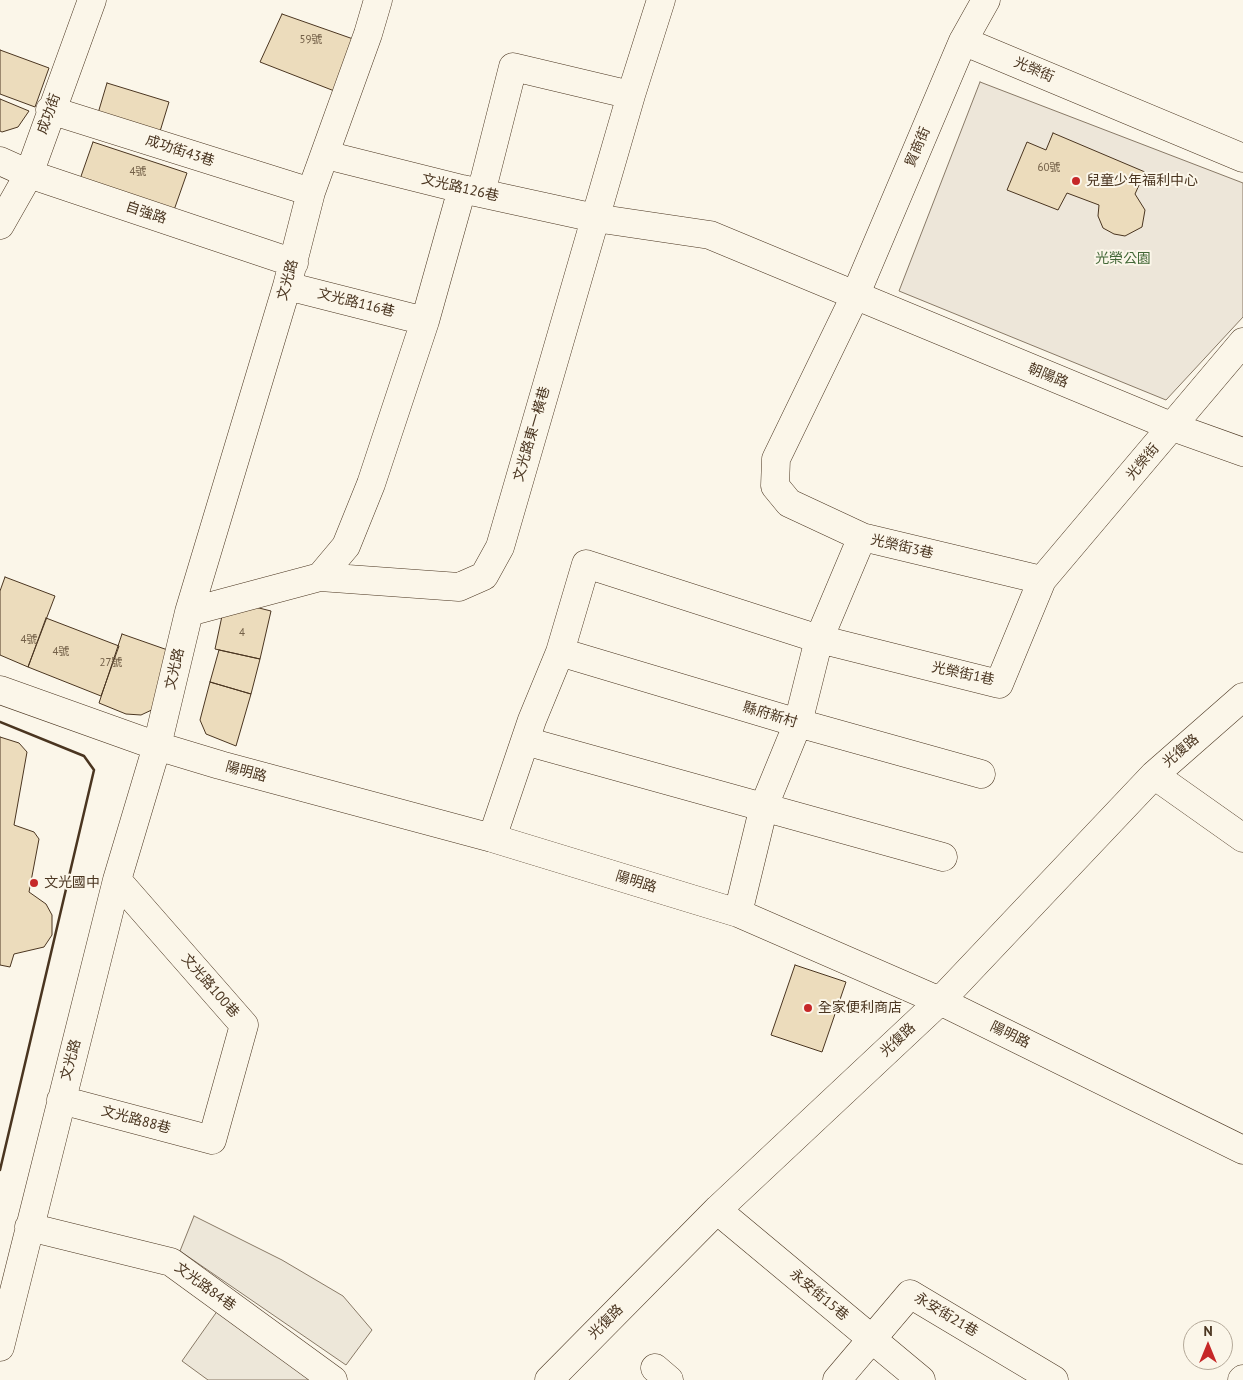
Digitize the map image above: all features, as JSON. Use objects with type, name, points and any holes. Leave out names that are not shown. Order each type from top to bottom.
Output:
[{"type":"street","name":"成功街","points":[[0,225],[28,174],[92,0]]},
{"type":"street","name":"文光路","points":[[0,1347],[60,1100],[117,880],[157,746],[189,612],[290,274],[310,192],[326,155],[378,0]]},
{"type":"street","name":"文光路東一橫巷","points":[[189,612],[320,577],[459,587],[484,576],[500,546],[631,95],[661,0]]},
{"type":"street","name":"貿商街","points":[[775,486],[776,459],[855,296],[963,41],[986,0]]},
{"type":"street","name":"光榮街","points":[[963,41],[1243,158]]},
{"type":"street","points":[[320,577],[346,546],[371,484],[513,67],[631,95]]},
{"type":"street","name":"成功街43巷","points":[[50,110],[310,192]]},
{"type":"street","name":"文光路126巷","points":[[326,155],[471,191],[595,218]]},
{"type":"street","name":"自強路","points":[[0,161],[28,174],[290,274]]},
{"type":"street","points":[[595,218],[710,234],[855,296]]},
{"type":"street","name":"文光路116巷","points":[[290,274],[425,321]]},
{"type":"street","name":"朝陽路","points":[[855,296],[1172,427],[1243,452]]},
{"type":"street","name":"光榮街","points":[[1042,580],[1243,342]]},
{"type":"street","name":"光榮街3巷","points":[[775,486],[789,503],[862,537],[1042,580]]},
{"type":"street","points":[[738,912],[764,806],[798,724],[819,640],[862,537]]},
{"type":"street","points":[[492,838],[525,741],[560,652],[586,564],[819,640]]},
{"type":"street","name":"光榮街1巷","points":[[819,640],[999,684],[1042,580]]},
{"type":"street","name":"縣府新村","points":[[560,652],[798,724],[981,774]]},
{"type":"street","name":"陽明路","points":[[0,690],[157,746],[492,838],[738,912],[940,1001],[1243,1150]]},
{"type":"street","name":"光復路","points":[[549,1380],[717,1210],[940,1001],[1154,775],[1243,697]]},
{"type":"street","points":[[525,741],[943,857]]},
{"type":"street","points":[[1154,775],[1243,838]]},
{"type":"street","name":"文光路100巷","points":[[117,880],[244,1025],[212,1140]]},
{"type":"street","name":"文光路88巷","points":[[60,1100],[212,1140]]},
{"type":"street","name":"永安街15巷","points":[[717,1210],[921,1380]]},
{"type":"street","name":"文光路84巷","points":[[28,1227],[171,1262],[332,1380]]},
{"type":"street","name":"永安街21巷","points":[[837,1380],[910,1294],[1054,1380]]},
{"type":"green space","name":"光榮公園","points":[[980,82],[1243,183],[1243,317],[1166,400],[899,291]]},
{"type":"shaded area","points":[[194,1216],[282,1260],[343,1296],[372,1330],[346,1365],[180,1251]]},
{"type":"shaded area","points":[[218,1310],[315,1380],[208,1380],[182,1361]]},
{"type":"building","points":[[282,14],[356,40],[337,92],[260,62]]},
{"type":"building","points":[[0,50],[49,68],[35,107],[0,94]]},
{"type":"building","points":[[107,83],[169,102],[158,138],[96,120]]},
{"type":"building","points":[[0,99],[29,111],[18,127],[0,131]]},
{"type":"building","name":"兒童少年福利中心","points":[[1053,133],[1145,172],[1135,194],[1145,210],[1142,227],[1125,236],[1114,234],[1103,228],[1098,216],[1099,205],[1067,193],[1058,210],[1007,190],[1027,142],[1046,150]]},
{"type":"building","points":[[93,142],[187,173],[173,213],[79,182]]},
{"type":"building","points":[[5,577],[55,596],[28,667],[0,655],[0,591]]},
{"type":"building","points":[[247,605],[271,611],[260,659],[215,649],[222,616]]},
{"type":"building","points":[[46,618],[119,646],[101,696],[28,667]]},
{"type":"building","points":[[122,634],[179,654],[158,707],[141,715],[126,714],[99,703]]},
{"type":"building","points":[[219,650],[260,659],[251,694],[210,682]]},
{"type":"building","points":[[210,682],[251,694],[236,746],[206,734],[200,720]]},
{"type":"building","points":[[0,737],[19,743],[27,752],[14,825],[34,832],[39,839],[29,892],[46,904],[52,915],[52,935],[44,947],[14,954],[10,967],[0,965]]},
{"type":"building","name":"全家便利商店","points":[[795,965],[846,982],[822,1052],[771,1035]]},
{"type":"wall","points":[[0,722],[84,756],[94,770],[0,1170]]},
{"type":"place","name":"兒童少年福利中心","points":[[1076,181]]},
{"type":"place","name":"文光國中","points":[[34,883]]},
{"type":"place","name":"全家便利商店","points":[[808,1008]]}]
